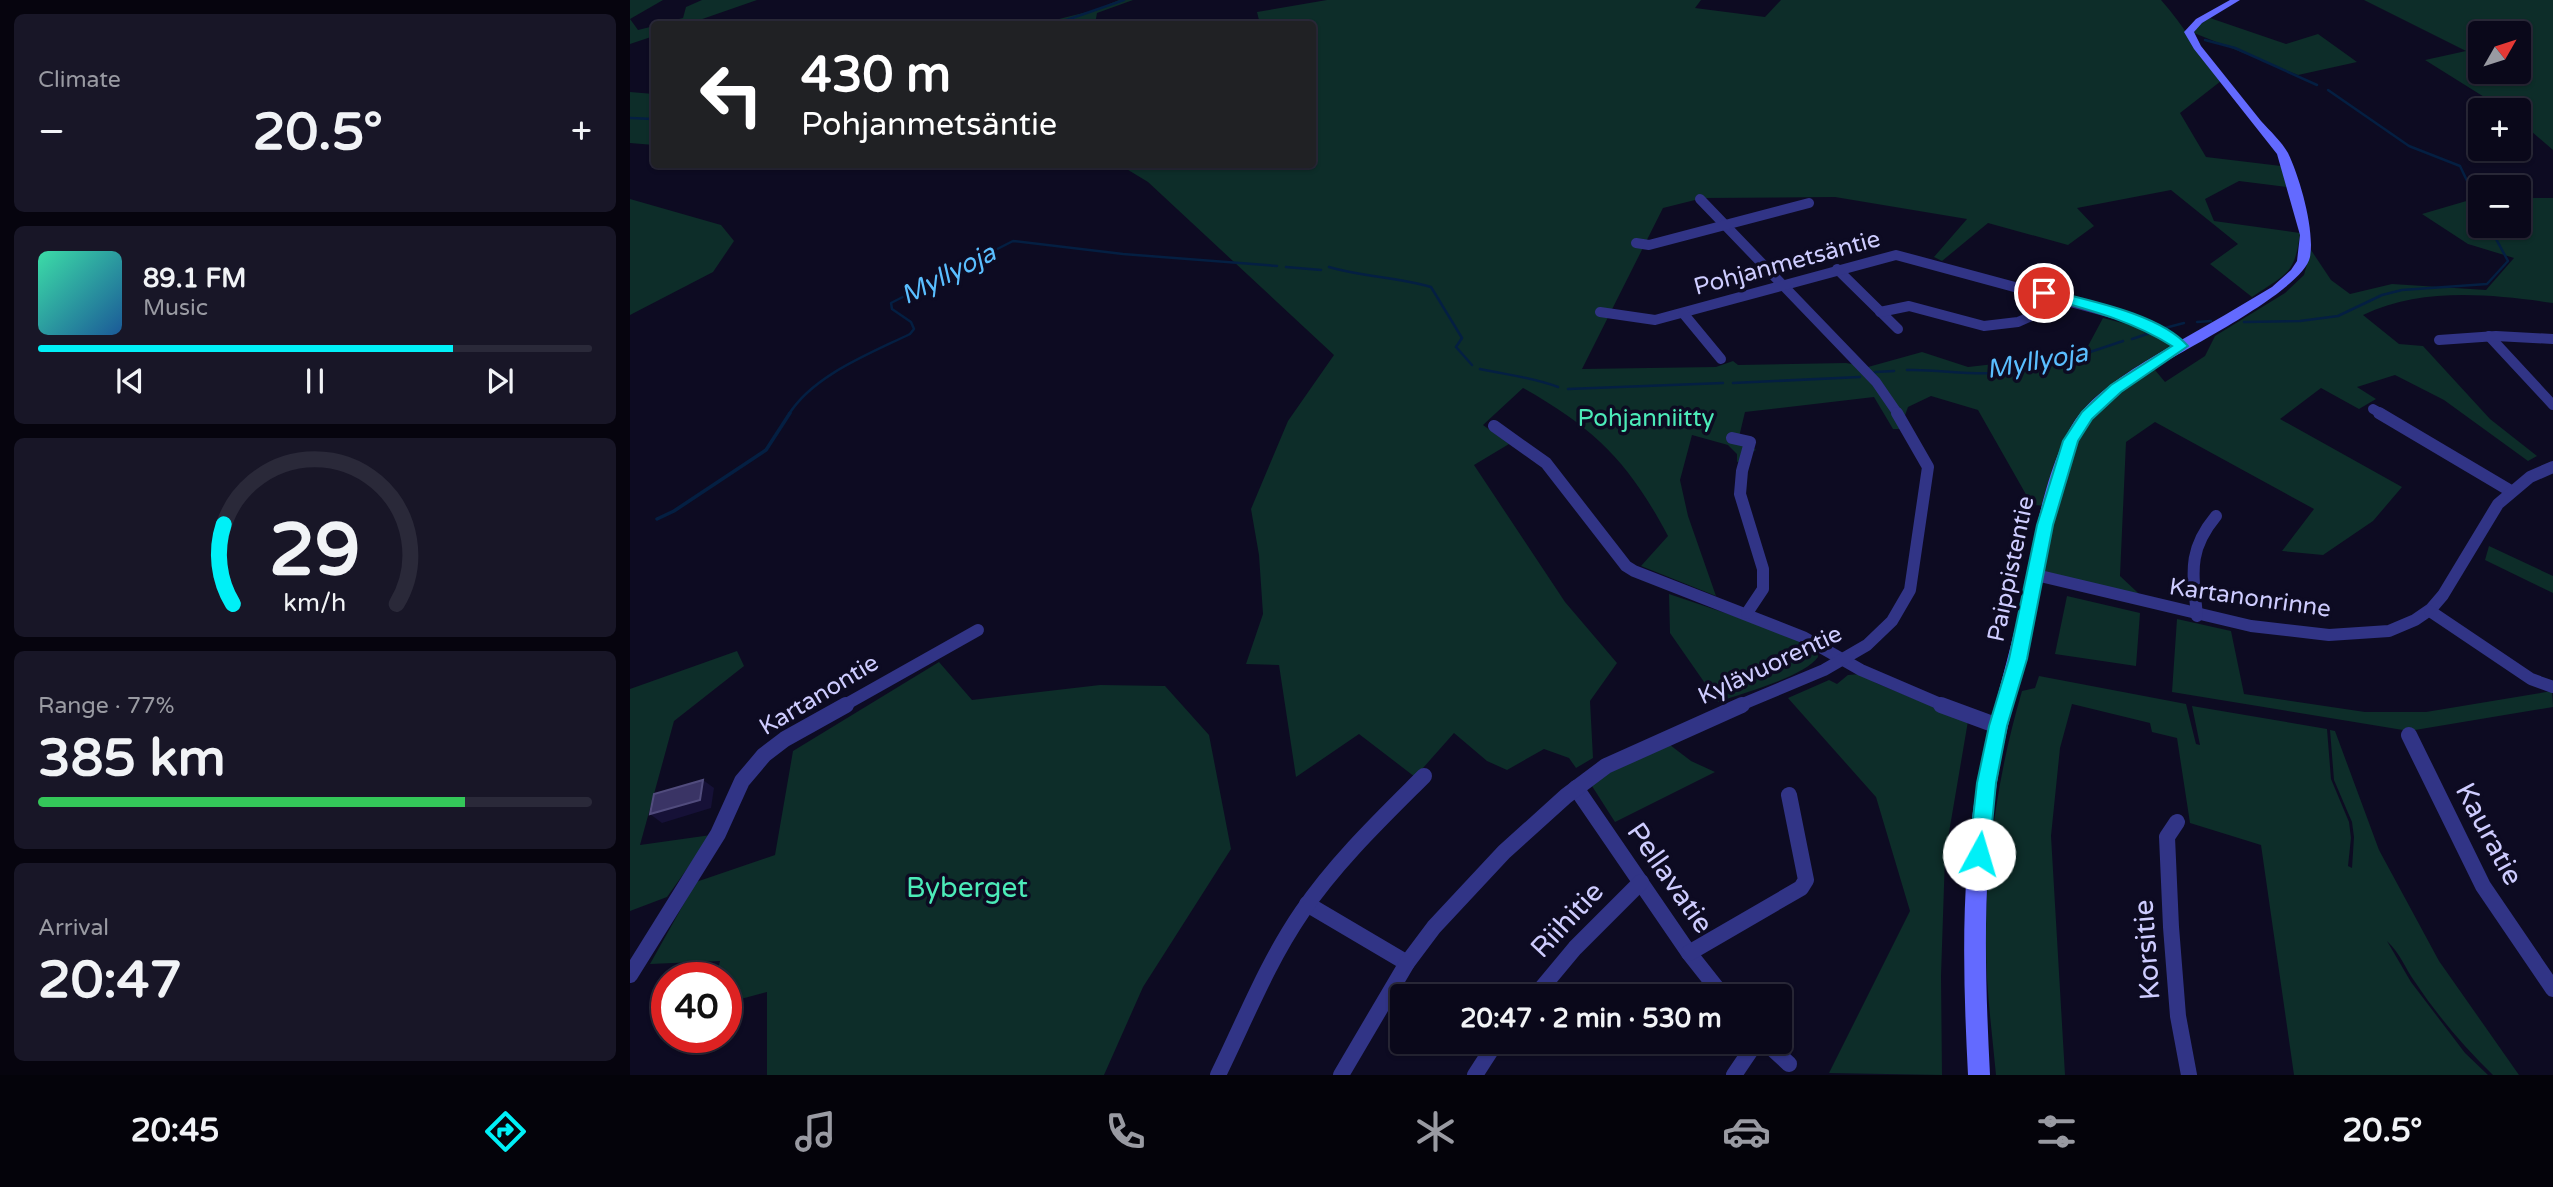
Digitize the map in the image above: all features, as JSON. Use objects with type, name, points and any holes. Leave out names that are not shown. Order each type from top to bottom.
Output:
[{"type":"street","name":"Paippistentie","points":[[1979,1075],[1974,975],[1976,878],[1987,783],[1998,726],[2015,671],[2045,525],[2074,435],[2087,415],[2116,388],[2276,290],[2296,272],[2303,261],[2305,235],[2301,211],[2282,153],[2189,32],[2194,24],[2236,0]]},
{"type":"street","name":"Kylävuorentie","points":[[1341,1075],[1407,963],[1460,897],[1504,852],[1576,788],[1606,766],[1668,736],[1824,670],[1867,645],[1892,621],[1910,590],[1929,472],[1903,421],[1876,382],[1700,199]]},
{"type":"street","points":[[1636,243],[1648,245],[1809,203]]},
{"type":"street","name":"Pohjanmetsäntie","points":[[1600,312],[1644,320],[1683,313],[1882,257],[1904,256],[2126,317],[2150,326],[2182,346]]},
{"type":"street","points":[[1837,269],[1898,329]]},
{"type":"street","points":[[1880,312],[1909,306],[1984,326],[2001,325],[2018,322],[2036,314],[2044,293]]},
{"type":"street","points":[[1683,313],[1721,359]]},
{"type":"street","points":[[2439,340],[2489,336],[2553,339]]},
{"type":"street","points":[[2489,336],[2553,405]]},
{"type":"street","points":[[2373,409],[2509,490]]},
{"type":"street","points":[[1494,426],[1546,463],[1626,566],[1644,576],[1818,644],[1861,670],[1998,726]]},
{"type":"street","points":[[1731,438],[1749,442],[1740,494],[1763,569],[1763,589],[1747,614]]},
{"type":"street","points":[[2553,467],[2536,472],[2509,490],[2484,520],[2442,596],[2430,611],[2531,679],[2553,687]]},
{"type":"street","points":[[2197,616],[2193,568],[2200,536],[2216,516]]},
{"type":"street","name":"Kartanonrinne","points":[[2036,575],[2197,616],[2282,630],[2342,634],[2383,632],[2430,611]]},
{"type":"street","name":"Kartanontie","points":[[630,975],[718,834],[742,781],[764,755],[785,738],[978,629]]},
{"type":"street","name":"Kauratie","points":[[2409,735],[2483,886],[2553,989]]},
{"type":"street","points":[[1218,1075],[1286,936],[1307,904],[1338,862],[1424,776]]},
{"type":"street","name":"Pellavatie","points":[[1576,788],[1689,953],[1714,984]]},
{"type":"street","points":[[1689,953],[1801,888],[1806,880],[1789,795]]},
{"type":"street","name":"Korsitie","points":[[2176,822],[2167,837],[2171,947],[2183,1049],[2189,1075]]},
{"type":"street","name":"Riihitie","points":[[1545,984],[1575,948],[1641,882]]},
{"type":"street","points":[[1307,904],[1407,963]]},
{"type":"street","points":[[1475,1075],[1489,1054]]},
{"type":"street","points":[[1734,1075],[1749,1054]]},
{"type":"street","points":[[1778,1054],[1789,1064]]},
{"type":"green space","points":[[630,0],[663,0],[630,19]]},
{"type":"green space","points":[[702,0],[757,0],[697,21],[670,21],[683,18],[686,7]]},
{"type":"green space","points":[[1119,0],[1133,0],[1097,13],[1096,21],[1051,21],[1095,10]]},
{"type":"green space","name":"Pohjanniitty","points":[[1327,0],[1701,0],[1695,8],[1765,17],[1781,0],[2161,0],[2221,81],[2180,113],[2206,157],[2281,166],[2287,187],[2239,181],[2205,199],[2214,221],[2300,233],[2292,266],[2281,278],[2252,297],[2210,264],[2238,244],[2171,190],[2077,208],[2094,226],[2068,245],[1988,223],[1942,261],[1934,257],[1967,219],[1835,197],[1703,198],[1663,208],[1582,369],[1716,367],[1733,361],[1738,365],[1846,363],[1868,367],[1922,352],[1968,367],[2064,356],[2088,346],[2103,318],[2162,333],[2182,346],[2150,364],[2165,382],[2205,356],[2215,336],[2285,293],[2304,275],[2311,250],[2331,280],[2350,294],[2392,284],[2486,290],[2514,258],[2468,244],[2422,214],[2468,201],[2468,238],[2531,238],[2531,198],[2553,198],[2553,303],[2456,295],[2409,300],[2363,315],[2399,344],[2423,346],[2490,419],[2537,456],[2528,461],[2444,400],[2395,375],[2357,387],[2376,399],[2359,409],[2321,388],[2280,419],[2402,487],[2373,521],[2323,555],[2282,551],[2314,509],[2155,422],[2126,442],[2120,576],[2152,606],[2036,575],[2051,506],[2032,505],[1978,410],[1931,396],[1908,407],[1903,421],[1908,429],[1893,429],[1874,397],[1745,412],[1739,437],[1756,450],[1749,459],[1737,462],[1737,454],[1728,445],[1692,435],[1680,480],[1688,516],[1716,596],[1641,566],[1668,536],[1654,510],[1624,468],[1591,434],[1549,403],[1523,388],[1483,425],[1509,444],[1474,465],[1565,602],[1617,663],[1590,701],[1593,758],[1576,768],[1569,758],[1544,749],[1507,770],[1487,761],[1454,733],[1415,777],[1359,734],[1296,777],[1279,665],[1246,664],[1263,614],[1259,555],[1251,509],[1288,421],[1334,355],[1148,182],[1125,168],[1316,168],[1316,21],[1259,21],[1257,12]]},
{"type":"green space","points":[[2364,0],[2553,0],[2553,150],[2531,131],[2531,98],[2486,98],[2425,60],[2466,51]]},
{"type":"green space","points":[[2210,18],[2286,44],[2318,34],[2357,62],[2298,75],[2194,33],[2197,26]]},
{"type":"green space","points":[[630,19],[638,30],[651,27],[651,37],[630,44]]},
{"type":"green space","points":[[630,92],[651,94],[651,145],[630,143]]},
{"type":"green space","points":[[630,199],[721,225],[734,241],[713,272],[630,315]]},
{"type":"green space","points":[[2489,546],[2553,576],[2553,593],[2485,560]]},
{"type":"green space","points":[[1669,594],[1802,639],[1817,651],[1818,657],[1787,678],[1718,702],[1670,633]]},
{"type":"green space","points":[[2067,596],[2140,613],[2136,666],[2055,654]]},
{"type":"green space","points":[[2177,619],[2231,631],[2244,694],[2365,712],[2426,712],[2552,691],[2553,707],[2409,731],[2172,692]]},
{"type":"green space","points":[[737,651],[744,666],[674,721],[640,845],[711,835],[667,897],[630,911],[630,689]]},
{"type":"green space","name":"Byberget","points":[[939,662],[972,700],[1100,685],[1165,686],[1209,735],[1231,849],[1143,987],[1104,1075],[767,1075],[767,992],[742,999],[742,962],[651,962],[696,882],[775,855],[793,751]]},
{"type":"green space","points":[[1860,674],[1968,721],[1945,856],[1941,976],[1942,1075],[1829,1073],[1910,911],[1876,797],[1788,698],[1829,680],[1837,684],[1848,675]]},
{"type":"green space","points":[[2039,676],[2186,704],[2196,744],[2200,745],[2192,706],[2327,729],[2331,779],[2349,822],[2351,838],[2348,866],[2352,868],[2352,822],[2334,780],[2330,730],[2335,731],[2379,850],[2439,961],[2519,1075],[2493,1075],[2482,1064],[2432,1007],[2387,941],[2411,982],[2465,1053],[2488,1075],[2294,1075],[2261,845],[2190,823],[2177,738],[2152,732],[2150,723],[2072,704],[2060,748],[2051,836],[2065,1075],[1996,1075],[1986,942],[1992,833],[2004,761],[2022,691],[2035,688]]},
{"type":"green space","points":[[1670,745],[1691,761],[1715,772],[1615,822],[1592,786],[1609,772]]},
{"type":"building","points":[[703,780],[700,800],[650,814],[654,794]]},
{"type":"waterway","points":[[1064,21],[1124,0]]},
{"type":"waterway","name":"Myllyoja","points":[[2205,40],[2235,48],[2317,85]]},
{"type":"waterway","name":"Myllyoja","points":[[2328,90],[2409,146],[2460,166],[2468,183]]},
{"type":"waterway","points":[[630,118],[651,119]]},
{"type":"waterway","name":"Myllyoja","points":[[2244,322],[2300,321],[2338,316],[2382,295],[2402,290],[2487,284],[2508,261],[2496,238]]},
{"type":"waterway","name":"Myllyoja","points":[[789,414],[800,400],[827,377],[910,334],[914,329],[911,322],[892,309],[891,303],[1013,241],[1123,254],[1277,266]]},
{"type":"waterway","name":"Myllyoja","points":[[1286,267],[1321,270]]},
{"type":"waterway","name":"Myllyoja","points":[[1329,267],[1431,287],[1462,338],[1456,347],[1472,365]]},
{"type":"waterway","name":"Myllyoja","points":[[2197,322],[2211,321]]},
{"type":"waterway","name":"Myllyoja","points":[[2161,329],[2184,323]]},
{"type":"waterway","name":"Myllyoja","points":[[2132,339],[2153,332]]},
{"type":"waterway","name":"Myllyoja","points":[[1907,370],[1984,373],[2028,369],[2123,341]]},
{"type":"waterway","name":"Myllyoja","points":[[1480,369],[1529,378],[1558,387]]},
{"type":"waterway","name":"Myllyoja","points":[[1875,372],[1894,371]]},
{"type":"waterway","name":"Myllyoja","points":[[1733,383],[1860,377]]},
{"type":"waterway","name":"Myllyoja","points":[[1568,389],[1723,383]]},
{"type":"waterway","name":"Myllyoja","points":[[657,519],[674,511],[766,450],[790,413]]},
{"type":"route","points":[[1979,854],[1987,783],[1998,726],[2018,659],[2045,525],[2070,441],[2087,415],[2116,388],[2182,346],[2150,326],[2044,293]]}]
